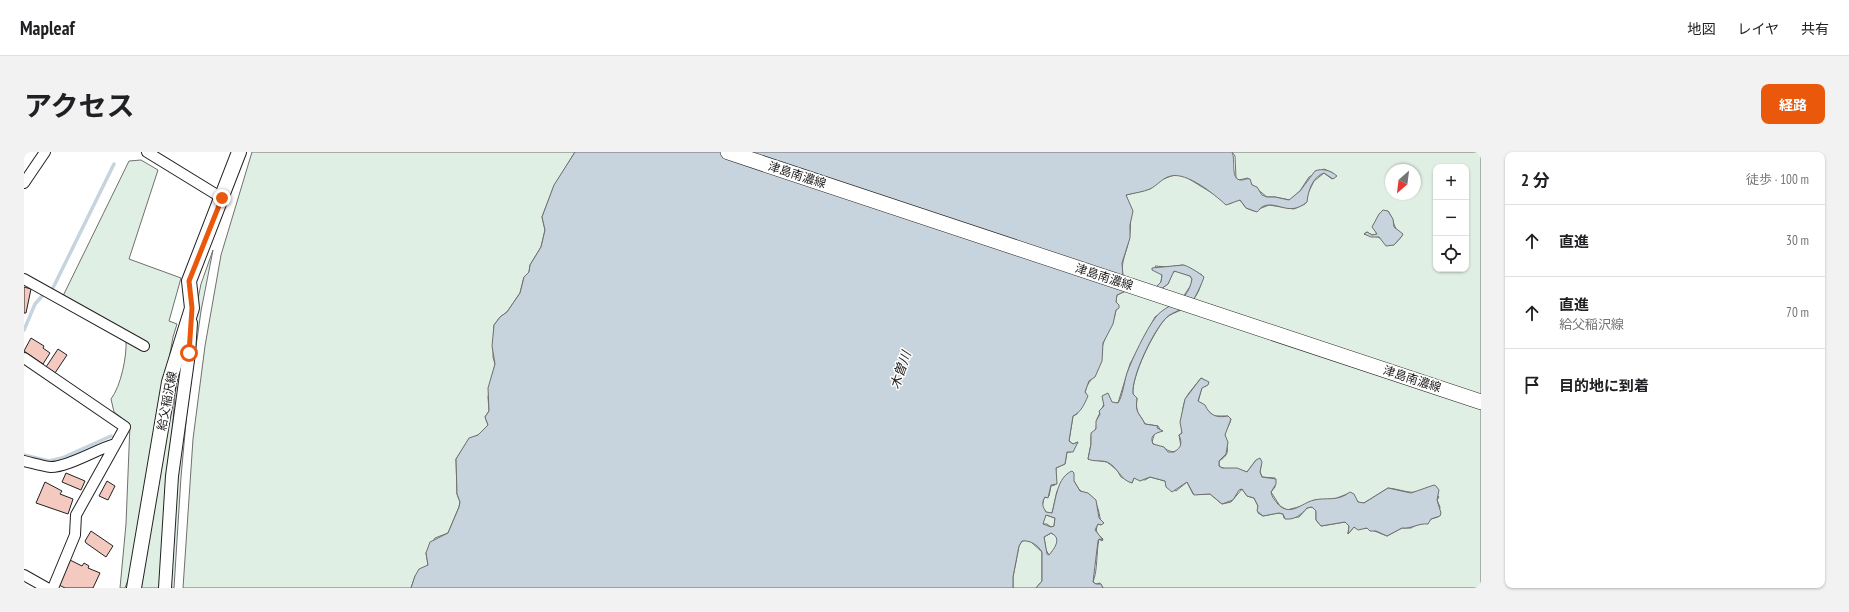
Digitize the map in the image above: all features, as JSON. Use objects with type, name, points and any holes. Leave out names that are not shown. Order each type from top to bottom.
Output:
[{"type":"main road","name":"給父稲沢線","points":[[134,588],[169,382],[192,308],[189,281],[239,152]]},
{"type":"main road","name":"津島南濃線","points":[[728,152],[1481,402]]},
{"type":"street","points":[[24,183],[45,152]]},
{"type":"street","points":[[148,152],[222,198]]},
{"type":"street","points":[[24,279],[144,346]]},
{"type":"street","points":[[165,588],[172,476],[189,353],[192,308]]},
{"type":"street","points":[[24,358],[125,427],[76,515],[74,535],[53,588]]},
{"type":"street","points":[[24,460],[38,465],[61,466],[104,447],[115,444]]},
{"type":"street","points":[[24,575],[47,588]]},
{"type":"green space","points":[[252,152],[575,152],[554,186],[542,217],[545,230],[541,247],[530,265],[529,272],[524,277],[520,293],[507,312],[500,317],[494,325],[493,357],[495,364],[488,397],[489,411],[485,417],[488,425],[478,435],[469,439],[456,459],[457,494],[460,502],[459,507],[448,533],[435,538],[426,553],[428,565],[415,576],[411,588],[183,588],[193,439],[205,346],[221,255]]},
{"type":"green space","points":[[1232,152],[1481,152],[1481,588],[1103,588],[1100,583],[1096,584],[1093,582],[1096,572],[1099,539],[1102,541],[1103,539],[1097,531],[1098,524],[1101,525],[1098,509],[1093,498],[1089,494],[1080,490],[1074,481],[1057,491],[1052,513],[1048,514],[1042,507],[1044,498],[1049,496],[1051,486],[1055,485],[1056,468],[1065,464],[1067,452],[1071,452],[1078,442],[1073,444],[1069,441],[1073,416],[1077,414],[1086,395],[1085,391],[1087,385],[1096,374],[1103,344],[1115,315],[1117,295],[1128,290],[1161,289],[1168,284],[1172,273],[1176,271],[1190,276],[1192,279],[1191,285],[1183,297],[1155,317],[1130,364],[1118,403],[1104,404],[1097,419],[1096,429],[1091,436],[1088,459],[1107,462],[1117,470],[1121,477],[1132,483],[1134,478],[1145,480],[1150,477],[1165,481],[1167,485],[1176,491],[1187,482],[1193,494],[1210,494],[1222,504],[1231,502],[1242,489],[1247,496],[1254,498],[1258,506],[1258,513],[1263,516],[1278,513],[1283,514],[1284,518],[1299,517],[1307,508],[1312,507],[1316,511],[1316,520],[1321,526],[1345,522],[1349,526],[1348,534],[1354,527],[1358,529],[1367,528],[1387,536],[1402,528],[1411,528],[1438,517],[1440,507],[1437,500],[1439,497],[1430,487],[1419,492],[1409,492],[1388,488],[1364,503],[1360,503],[1347,494],[1332,500],[1315,500],[1302,506],[1287,510],[1280,506],[1271,492],[1275,487],[1275,478],[1262,477],[1260,472],[1261,465],[1256,460],[1247,472],[1225,469],[1219,466],[1219,461],[1224,458],[1227,451],[1225,434],[1231,419],[1228,416],[1214,416],[1198,402],[1202,387],[1206,386],[1206,381],[1201,378],[1186,397],[1182,412],[1182,433],[1179,435],[1181,447],[1172,452],[1160,446],[1156,446],[1152,442],[1155,432],[1161,431],[1158,426],[1145,424],[1138,412],[1137,398],[1133,394],[1135,377],[1149,344],[1160,326],[1167,317],[1190,304],[1199,290],[1202,275],[1183,265],[1168,267],[1155,266],[1162,275],[1161,282],[1156,287],[1123,276],[1122,266],[1130,233],[1129,212],[1126,195],[1150,189],[1161,180],[1181,174],[1230,204],[1235,200],[1240,200],[1246,208],[1254,211],[1269,205],[1294,209],[1305,204],[1308,193],[1314,181],[1324,173],[1332,179],[1333,173],[1324,169],[1309,177],[1300,191],[1290,200],[1267,197],[1252,185],[1248,178],[1239,180],[1236,178],[1235,156]],"holes":[[[1388,211],[1402,236],[1394,245],[1378,237],[1364,234],[1367,232],[1372,235],[1377,234],[1376,232]]]},
{"type":"green space","points":[[141,160],[158,170],[129,259],[181,278],[169,321],[177,324],[173,337],[130,575],[125,588],[120,588],[126,524],[130,424],[114,412],[111,399],[118,387],[123,371],[126,340],[145,351],[148,346],[62,298],[129,161]]},
{"type":"green space","points":[[213,250],[201,311],[187,411],[174,588],[170,588],[177,475],[195,313],[201,284]]},
{"type":"green space","points":[[183,342],[175,395],[160,588],[137,588]]},
{"type":"green space","points":[[1046,515],[1055,518],[1054,526],[1051,527],[1047,524],[1043,524]]},
{"type":"green space","points":[[1051,533],[1057,538],[1057,544],[1049,555],[1046,550],[1044,537]]},
{"type":"green space","points":[[1022,541],[1030,541],[1042,552],[1042,581],[1036,588],[1013,588],[1013,577],[1019,546]]},
{"type":"water","name":"木曽川","points":[[575,152],[1232,152],[1234,173],[1238,179],[1250,179],[1252,185],[1257,187],[1262,195],[1289,200],[1300,191],[1315,171],[1329,171],[1337,176],[1333,179],[1324,173],[1320,175],[1311,185],[1307,202],[1301,206],[1289,209],[1269,205],[1263,206],[1257,212],[1246,208],[1240,200],[1226,205],[1215,195],[1200,185],[1185,177],[1177,176],[1168,177],[1147,190],[1126,195],[1133,211],[1130,225],[1130,238],[1122,263],[1123,276],[1156,287],[1161,282],[1162,275],[1152,270],[1152,268],[1185,265],[1204,277],[1197,294],[1191,303],[1167,317],[1150,342],[1139,365],[1133,386],[1133,394],[1137,398],[1137,410],[1145,424],[1158,426],[1157,428],[1163,431],[1153,436],[1153,444],[1164,447],[1168,452],[1174,452],[1181,445],[1179,435],[1182,433],[1180,422],[1185,399],[1201,378],[1209,382],[1208,385],[1202,388],[1198,401],[1205,405],[1212,414],[1220,417],[1228,416],[1231,419],[1225,435],[1228,442],[1226,454],[1219,461],[1219,466],[1222,468],[1237,468],[1247,472],[1256,460],[1260,458],[1262,462],[1260,472],[1262,477],[1276,479],[1276,484],[1271,492],[1274,499],[1282,507],[1286,509],[1296,508],[1314,500],[1341,497],[1350,492],[1354,494],[1358,502],[1364,503],[1388,488],[1411,493],[1434,485],[1439,490],[1437,500],[1441,513],[1440,516],[1431,519],[1428,524],[1402,528],[1387,536],[1376,531],[1370,531],[1367,528],[1358,530],[1354,527],[1348,534],[1349,526],[1345,522],[1321,526],[1316,520],[1316,511],[1312,507],[1307,508],[1300,515],[1292,519],[1285,519],[1283,514],[1279,513],[1263,516],[1257,511],[1258,506],[1254,498],[1247,496],[1242,489],[1239,490],[1233,500],[1222,504],[1210,494],[1194,495],[1187,482],[1172,492],[1166,487],[1165,481],[1150,477],[1140,481],[1134,478],[1132,483],[1125,479],[1111,464],[1088,459],[1091,444],[1091,433],[1096,429],[1096,421],[1100,414],[1099,411],[1104,406],[1102,396],[1108,393],[1112,402],[1118,403],[1129,367],[1151,323],[1160,313],[1182,299],[1190,288],[1192,279],[1190,276],[1174,271],[1168,284],[1161,289],[1128,290],[1117,295],[1116,302],[1119,305],[1119,308],[1116,310],[1113,324],[1103,343],[1102,361],[1095,377],[1089,381],[1085,392],[1088,396],[1084,405],[1073,416],[1069,441],[1073,444],[1078,442],[1073,452],[1067,452],[1065,464],[1056,468],[1057,484],[1051,485],[1048,498],[1045,497],[1043,501],[1043,507],[1046,512],[1052,513],[1060,483],[1067,474],[1072,471],[1074,473],[1074,481],[1080,491],[1088,493],[1096,500],[1099,518],[1104,523],[1101,525],[1098,524],[1095,530],[1103,540],[1099,539],[1098,541],[1093,582],[1096,584],[1101,584],[1103,588],[1036,588],[1042,581],[1042,552],[1034,544],[1028,541],[1022,541],[1019,546],[1013,577],[1013,588],[411,588],[419,569],[428,565],[426,553],[430,542],[448,533],[459,507],[460,502],[457,494],[456,459],[469,438],[478,435],[488,425],[485,417],[489,411],[488,388],[495,364],[492,346],[494,325],[500,317],[507,312],[520,293],[524,277],[529,272],[530,265],[541,247],[545,230],[542,217],[554,185]],"holes":[[[1046,515],[1055,518],[1054,526],[1051,527],[1043,524]],[[1051,533],[1057,540],[1049,555],[1047,554],[1044,537]]]},
{"type":"water","points":[[1383,210],[1388,211],[1393,219],[1394,227],[1403,234],[1394,245],[1386,246],[1379,237],[1371,237],[1364,234],[1367,232],[1372,235],[1377,234],[1372,227]]},
{"type":"building","points":[[24,287],[31,289],[26,313],[24,313]]},
{"type":"building","points":[[31,338],[44,346],[43,348],[50,353],[43,364],[24,351]]},
{"type":"building","points":[[58,349],[67,355],[55,373],[46,367]]},
{"type":"building","points":[[66,473],[85,481],[81,490],[62,482]]},
{"type":"building","points":[[107,481],[115,486],[108,500],[99,496]]},
{"type":"building","points":[[45,482],[62,491],[60,494],[73,499],[68,514],[36,503]]},
{"type":"building","points":[[91,531],[113,546],[106,557],[86,543],[85,541]]},
{"type":"building","points":[[68,559],[82,566],[84,563],[89,566],[88,568],[100,573],[93,588],[65,588],[59,585]]},
{"type":"waterway","points":[[51,292],[114,164]]},
{"type":"waterway","points":[[24,330],[35,304],[43,295]]},
{"type":"waterway","points":[[24,455],[49,461],[62,458],[111,436]]},
{"type":"route","points":[[189,353],[192,308],[189,281],[222,198]]}]
